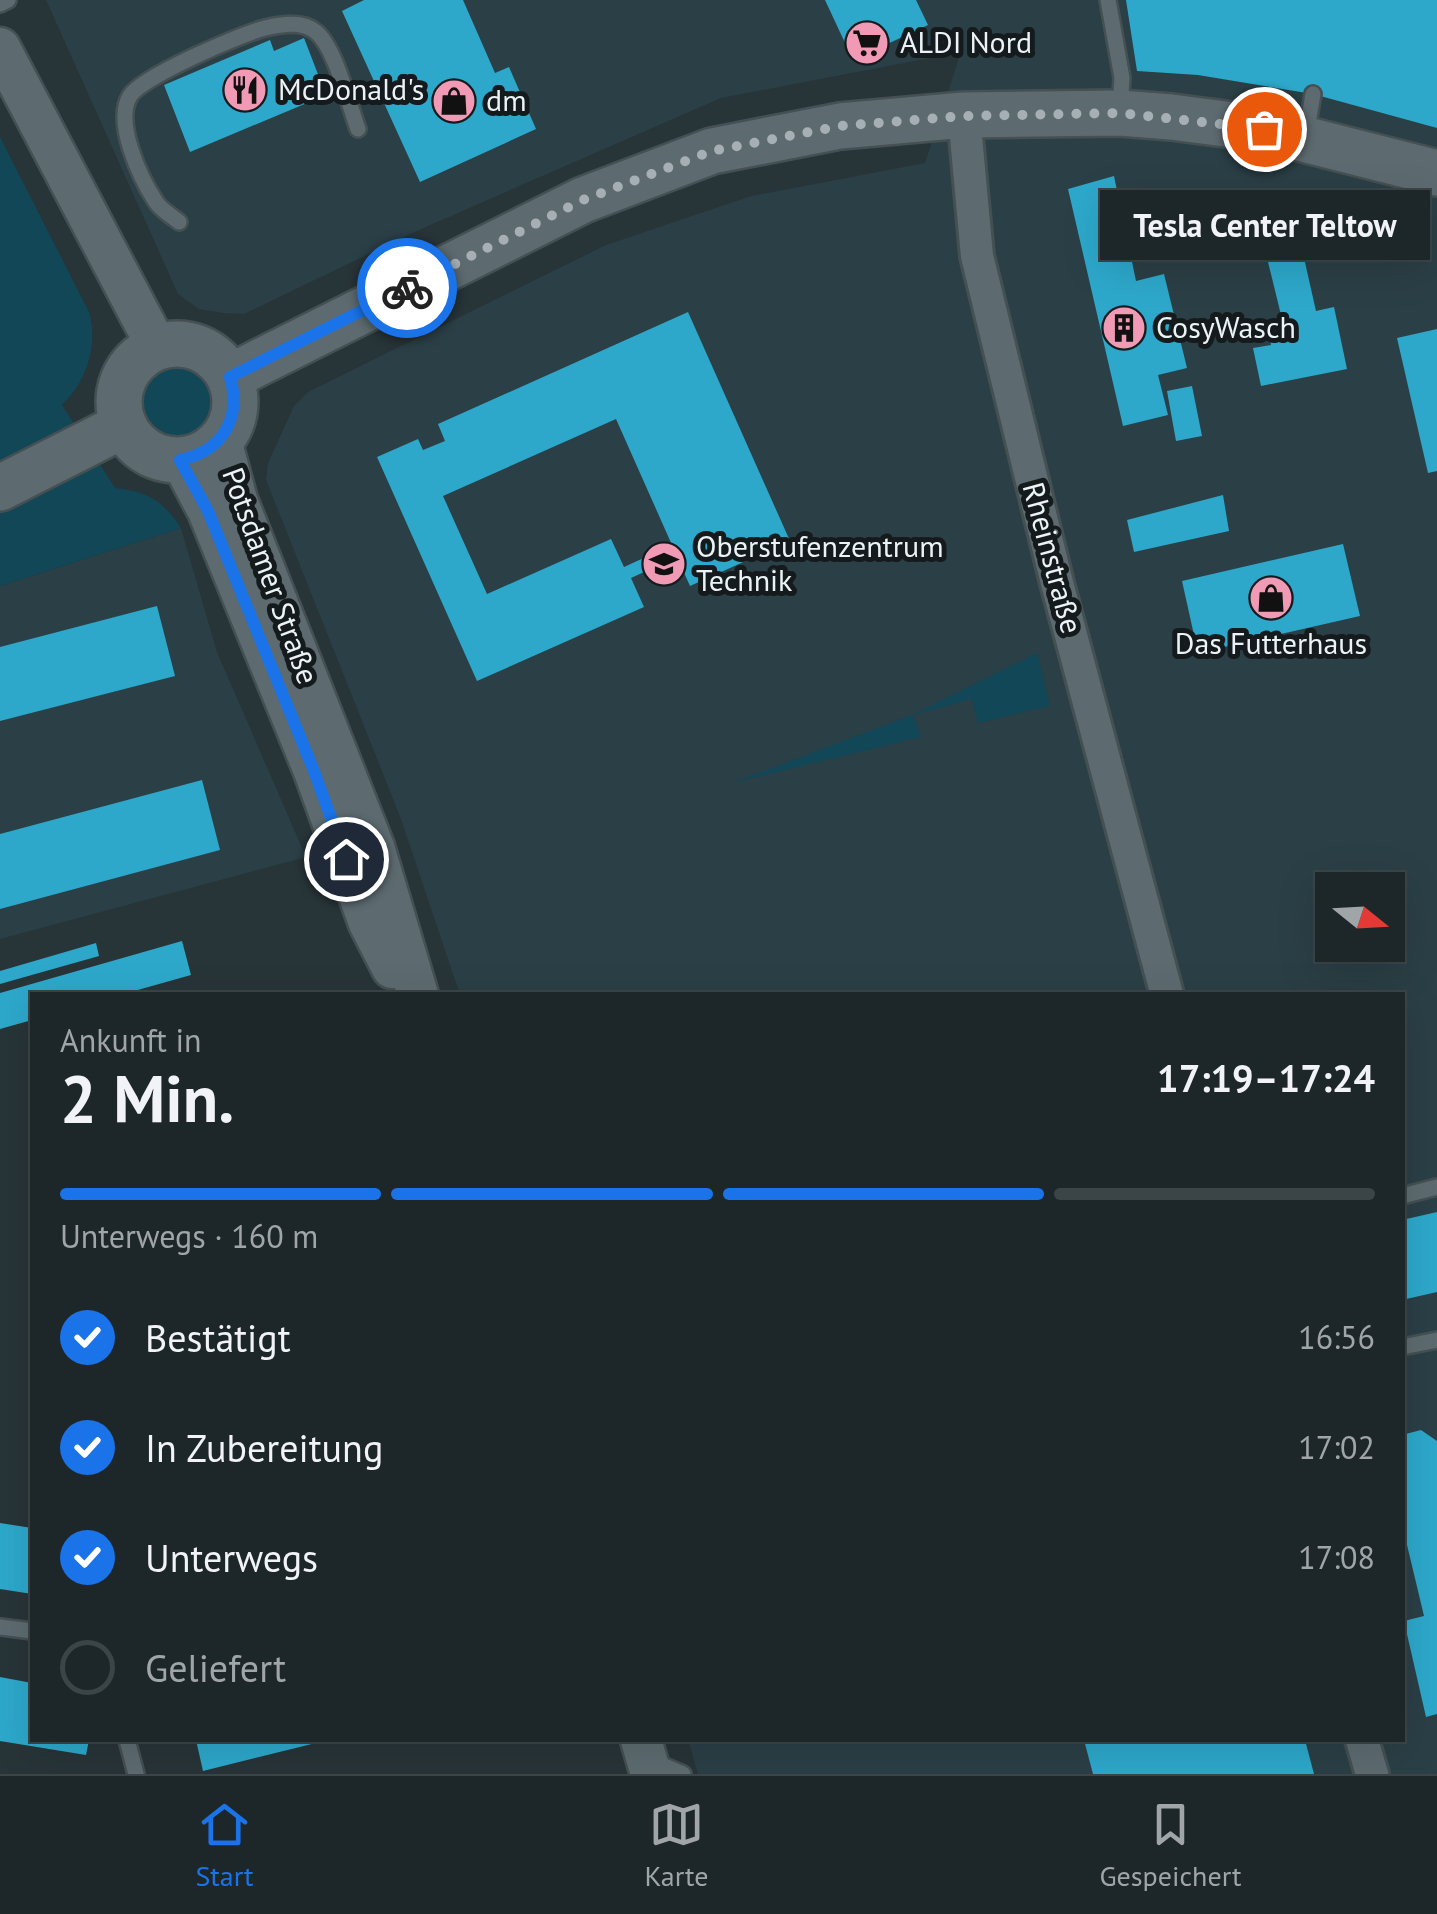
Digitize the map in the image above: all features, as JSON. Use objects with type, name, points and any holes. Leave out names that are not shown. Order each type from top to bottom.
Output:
[{"type":"main road","points":[[0,488],[124,425],[119,402],[126,374],[136,360],[157,347],[186,344],[199,348],[212,355],[230,377],[583,200],[712,151],[840,126],[964,116],[1120,113],[1209,120],[1305,139],[1437,173]]},
{"type":"main road","name":"Potsdamer Straße","points":[[124,425],[134,441],[160,457],[195,457],[220,440],[230,426],[235,410],[230,377]]},
{"type":"street","points":[[0,48],[157,347]]},
{"type":"street","name":"Rheinstraße","points":[[964,116],[977,256],[1057,583],[1166,992]]},
{"type":"street","name":"Potsdamer Straße","points":[[220,440],[237,500],[374,847],[417,992]]},
{"type":"street","name":"Potsdamer Straße","points":[[180,460],[215,528],[314,771],[369,923],[404,992]]},
{"type":"street","points":[[1363,1742],[1372,1774]]},
{"type":"lane","points":[[0,4],[8,0]]},
{"type":"lane","points":[[1108,0],[1122,78],[1120,113]]},
{"type":"lane","points":[[179,222],[157,204],[124,132],[123,110],[131,92],[160,73],[264,28],[295,24],[314,28],[324,40],[358,130]]},
{"type":"lane","points":[[1305,139],[1313,94]]},
{"type":"lane","points":[[1405,1195],[1437,1187]]},
{"type":"lane","points":[[1405,1347],[1437,1340]]},
{"type":"lane","points":[[0,1627],[30,1632]]},
{"type":"lane","points":[[127,1742],[136,1774]]},
{"type":"lane","points":[[646,1757],[683,1774]]},
{"type":"shaded area","points":[[46,0],[1437,0],[1437,1774],[698,1774],[689,1742],[1405,1742],[1405,992],[459,992],[401,819],[266,480],[268,463],[294,406],[308,392],[606,245],[751,196],[925,163],[961,52],[721,98],[412,233],[244,314],[199,309],[178,294]]},
{"type":"shaded area","points":[[0,137],[89,312],[92,337],[88,362],[78,385],[62,405],[115,488],[154,499],[181,528],[0,586]]},
{"type":"shaded area","points":[[178,367],[203,378],[214,403],[203,428],[178,439],[153,428],[142,403],[153,378]]},
{"type":"shaded area","points":[[181,528],[217,652],[306,857],[0,939],[0,586]]},
{"type":"shaded area","points":[[1037,653],[1050,706],[978,723],[972,699],[913,715],[921,737],[732,783],[912,715]]},
{"type":"building","name":"dm","points":[[364,0],[463,0],[495,73],[509,67],[536,129],[420,182],[342,11]]},
{"type":"building","name":"ALDI Nord","points":[[825,0],[916,0],[928,25],[853,60]]},
{"type":"building","points":[[1126,0],[1437,0],[1437,128],[1313,94],[1198,75],[1137,71]]},
{"type":"building","name":"McDonald's","points":[[304,38],[326,95],[190,152],[164,85],[270,40],[274,51]]},
{"type":"building","name":"CosyWasch","points":[[1114,176],[1136,281],[1164,274],[1187,368],[1158,375],[1168,415],[1123,426],[1068,189]]},
{"type":"building","points":[[1255,209],[1295,218],[1316,311],[1334,307],[1347,369],[1261,386],[1253,348],[1271,345],[1266,323],[1282,319]]},
{"type":"building","points":[[688,312],[790,541],[690,586],[677,557],[631,578],[644,607],[477,681],[377,457],[418,439],[423,450],[445,441],[438,424]],"holes":[[[616,419],[672,545],[624,567],[611,539],[487,594],[443,496]]]},
{"type":"building","points":[[1437,329],[1437,471],[1428,473],[1397,338]]},
{"type":"building","points":[[1192,386],[1202,436],[1176,441],[1167,391]]},
{"type":"building","points":[[1223,495],[1229,531],[1134,552],[1127,520]]},
{"type":"building","name":"Das Futterhaus","points":[[1343,544],[1360,616],[1198,653],[1182,581]]},
{"type":"building","points":[[157,606],[175,676],[0,721],[0,647]]},
{"type":"building","points":[[202,780],[220,850],[0,909],[0,834]]},
{"type":"building","points":[[182,941],[191,975],[131,992],[30,992],[30,1021],[0,1029],[0,993]]},
{"type":"building","points":[[96,943],[99,956],[0,984],[0,971]]},
{"type":"building","points":[[1437,1212],[1437,1292],[1405,1299],[1405,1219]]},
{"type":"building","points":[[1421,1430],[1437,1441],[1437,1714],[1426,1717],[1405,1625],[1405,1621],[1424,1616],[1405,1537],[1405,1434]]},
{"type":"building","points":[[0,1523],[30,1528],[30,1594],[0,1589]]},
{"type":"building","points":[[0,1677],[30,1683],[30,1742],[89,1742],[86,1755],[0,1741]]},
{"type":"building","points":[[196,1742],[320,1742],[203,1771]]},
{"type":"building","points":[[1085,1742],[1306,1742],[1314,1774],[1093,1774]]},
{"type":"way so far","points":[[407,288],[583,200],[712,151],[840,126],[964,116],[1120,113],[1264,129]]},
{"type":"place","name":"ALDI Nord","points":[[867,43]]},
{"type":"place","name":"McDonald's","points":[[245,90]]},
{"type":"place","name":"dm","points":[[454,101]]},
{"type":"place","name":"Tesla Center Teltow","points":[[1264,129]]},
{"type":"place","name":"CosyWasch","points":[[1124,328]]},
{"type":"place","name":"Oberstufenzentrum Technik","points":[[664,564]]},
{"type":"place","name":"Das Futterhaus","points":[[1271,598]]},
{"type":"route","points":[[346,859],[208,511],[180,460],[209,450],[230,426],[235,393],[230,377],[407,288]]}]
